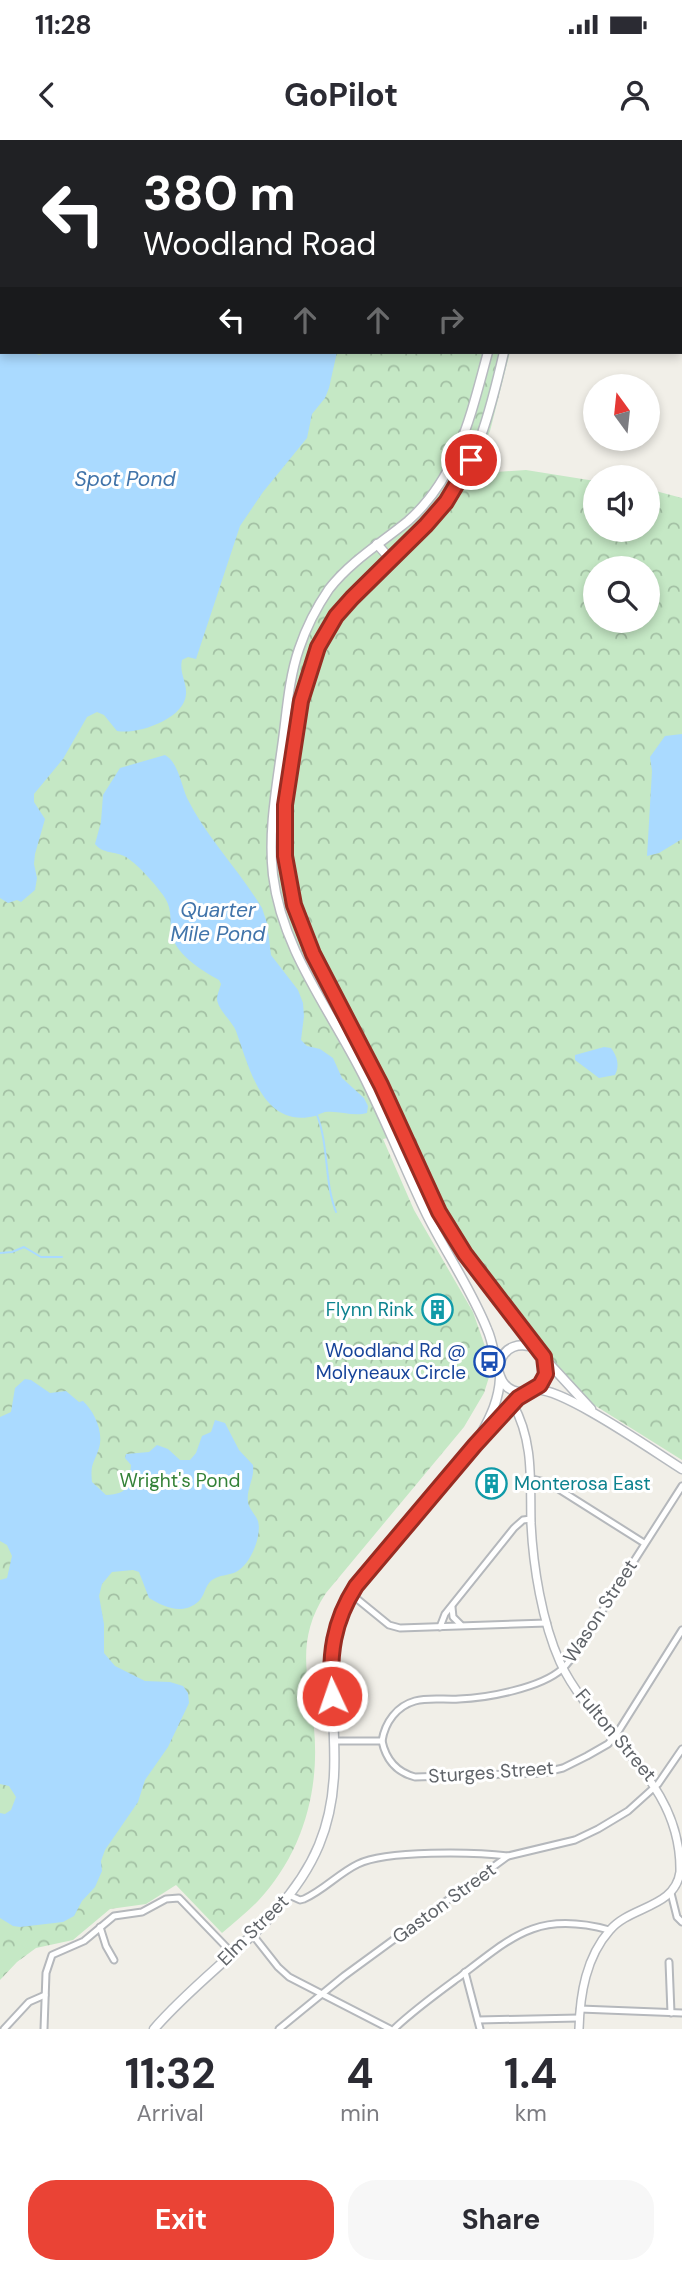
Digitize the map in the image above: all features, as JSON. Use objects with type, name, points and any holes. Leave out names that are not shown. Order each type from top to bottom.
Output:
[{"type":"main road","points":[[487,354],[466,432],[449,469],[417,512],[356,561],[331,587],[310,622],[298,652],[272,820],[276,894],[297,956],[345,1040],[383,1116],[426,1213],[483,1320],[499,1373],[509,1389],[548,1390],[604,1420],[682,1469]]},
{"type":"main road","points":[[503,354],[485,424],[471,460],[446,502],[343,608],[324,635],[313,657],[302,696],[285,805],[284,846],[294,905],[313,954],[393,1111],[446,1223],[465,1254],[537,1349],[578,1396],[604,1420]]},
{"type":"main road","points":[[377,544],[391,560]]},
{"type":"main road","points":[[298,652],[313,657]]},
{"type":"main road","points":[[383,1116],[393,1111]]},
{"type":"main road","points":[[499,1373],[500,1360],[509,1349],[522,1344],[537,1349]]},
{"type":"main road","points":[[530,1391],[542,1383],[546,1374],[544,1357]]},
{"type":"main road","name":"Elm Street","points":[[475,1445],[498,1395],[499,1373]]},
{"type":"main road","name":"Elm Street","points":[[154,2029],[200,1981],[252,1934],[289,1895],[310,1865],[326,1828],[334,1793],[331,1649],[338,1621],[351,1594],[475,1445],[513,1404],[530,1391]]},
{"type":"street","name":"Fulton Street","points":[[513,1404],[527,1443],[531,1479],[531,1520],[547,1623],[563,1668],[582,1695],[658,1784],[672,1815],[680,1846],[679,1876],[671,1893]]},
{"type":"street","points":[[531,1479],[549,1483],[645,1543]]},
{"type":"street","name":"Wason Street","points":[[382,1741],[392,1717],[410,1703],[473,1698],[502,1692],[550,1676],[563,1668],[682,1486]]},
{"type":"street","points":[[440,1627],[443,1617],[454,1602],[518,1523],[531,1520]]},
{"type":"street","points":[[351,1594],[378,1618],[393,1627],[547,1623]]},
{"type":"street","points":[[454,1602],[451,1609],[453,1617],[459,1624],[468,1626]]},
{"type":"street","name":"Sturges Street","points":[[382,1741],[390,1760],[401,1772],[415,1777],[549,1772],[608,1744],[682,1630]]},
{"type":"street","points":[[335,1741],[382,1741]]},
{"type":"street","name":"Gaston Street","points":[[279,2029],[321,1994],[508,1856],[555,1846],[598,1829],[628,1811],[658,1784],[682,1749]]},
{"type":"street","points":[[289,1895],[304,1899],[353,1867],[379,1857],[476,1854],[508,1856]]},
{"type":"street","points":[[579,2029],[586,1973],[609,1930],[627,1916],[671,1893],[678,1918],[682,1922]]},
{"type":"street","points":[[44,2029],[50,1956],[81,1943],[116,1915],[142,1912],[166,1899],[176,1898],[186,1903],[232,1953]]},
{"type":"street","points":[[252,1934],[283,1972],[392,2029],[505,1941],[536,1927],[572,1924],[609,1930]]},
{"type":"street","points":[[100,1927],[114,1960]]},
{"type":"street","points":[[669,1962],[671,2013]]},
{"type":"street","points":[[466,1972],[480,2029]]},
{"type":"street","points":[[4,2029],[29,2002],[45,1995]]},
{"type":"street","points":[[580,2009],[682,2014]]},
{"type":"street","points":[[478,2020],[579,2018]]},
{"type":"green space","points":[[0,354],[509,354],[490,431],[470,477],[526,470],[583,479],[583,542],[660,542],[660,492],[682,498],[682,1460],[583,1398],[560,1373],[456,1231],[409,1133],[383,1139],[414,1210],[473,1312],[488,1355],[490,1374],[484,1393],[464,1427],[326,1593],[316,1610],[310,1627],[306,1659],[314,1728],[314,1775],[311,1798],[297,1842],[273,1883],[258,1901],[222,1933],[176,1885],[146,1904],[110,1909],[73,1940],[36,1948],[17,1962],[0,1980]]},
{"type":"water","name":"Spot Pond","points":[[0,354],[337,354],[329,388],[325,398],[312,414],[307,438],[263,492],[240,526],[196,659],[188,657],[182,660],[186,690],[184,703],[178,711],[159,723],[126,732],[117,731],[104,715],[97,712],[87,717],[63,759],[34,794],[34,802],[45,819],[35,854],[35,890],[21,902],[17,900],[8,903],[0,898]]},
{"type":"water","points":[[682,734],[682,839],[659,853],[647,856],[652,771],[650,757],[665,736]]},
{"type":"water","name":"Quarter Mile Pond","points":[[165,755],[176,768],[195,813],[262,908],[271,955],[298,990],[303,1003],[301,1040],[307,1046],[320,1049],[333,1058],[342,1078],[364,1098],[368,1106],[367,1113],[325,1112],[297,1118],[282,1113],[270,1104],[253,1077],[234,1027],[218,1003],[221,984],[219,980],[189,960],[177,947],[171,931],[166,899],[129,859],[95,844],[101,822],[103,795],[120,768]]},
{"type":"water","points":[[604,1047],[611,1048],[616,1057],[618,1064],[615,1075],[599,1078],[575,1060],[575,1055]]},
{"type":"water","name":"Wright's Pond","points":[[25,1379],[50,1393],[66,1391],[79,1402],[83,1401],[91,1410],[100,1435],[99,1448],[92,1467],[92,1482],[106,1495],[120,1493],[127,1487],[131,1465],[125,1458],[126,1454],[149,1452],[157,1445],[168,1449],[180,1460],[190,1460],[196,1453],[202,1436],[211,1432],[215,1420],[225,1423],[239,1450],[253,1465],[248,1502],[259,1527],[248,1561],[235,1572],[213,1580],[193,1606],[180,1609],[167,1607],[149,1598],[139,1572],[133,1570],[112,1572],[102,1584],[99,1596],[104,1624],[104,1653],[115,1666],[145,1681],[170,1682],[183,1686],[188,1693],[189,1703],[168,1747],[145,1780],[138,1802],[105,1850],[101,1861],[102,1871],[95,1887],[82,1901],[74,1916],[63,1922],[20,1927],[0,1918],[0,1813],[5,1814],[11,1810],[16,1797],[9,1786],[0,1784],[0,1580],[7,1578],[12,1556],[7,1545],[0,1541],[0,1417],[11,1412],[15,1388]]},
{"type":"waterway","points":[[317,1115],[336,1212]]},
{"type":"waterway","points":[[0,1253],[24,1247],[41,1257],[62,1257]]},
{"type":"place","name":"Flynn Rink","points":[[437,1309]]},
{"type":"place","name":"Woodland Rd @ Molyneaux Circle","points":[[489,1361]]},
{"type":"place","name":"Monterosa East","points":[[491,1483]]},
{"type":"route","points":[[332,1696],[332,1643],[342,1611],[356,1586],[475,1445],[518,1398],[540,1385],[546,1374],[544,1357],[465,1254],[435,1202],[367,1056],[313,954],[294,905],[285,856],[285,805],[301,701],[318,647],[336,616],[446,502],[471,460]]}]
